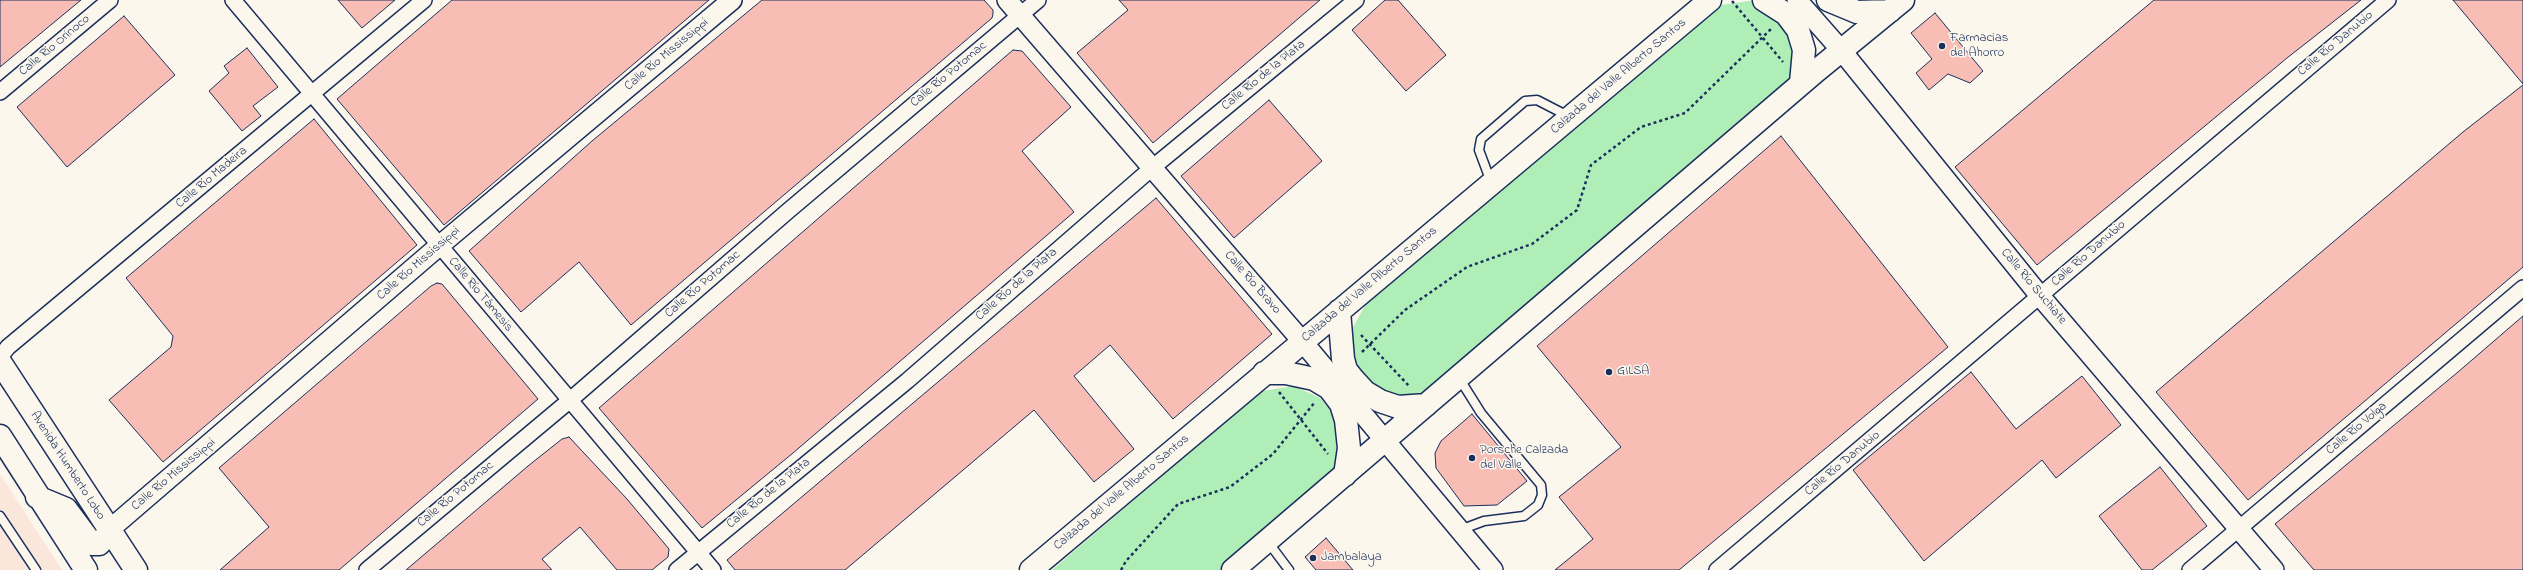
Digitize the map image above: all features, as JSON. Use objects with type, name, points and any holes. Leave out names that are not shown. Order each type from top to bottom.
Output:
[{"type":"main road","points":[[1764,0],[1792,7],[1804,50],[1801,83]]},
{"type":"main road","points":[[1828,0],[1857,12],[1896,5]]},
{"type":"main road","name":"Calzada del Valle Alberto Santos","points":[[1031,570],[1264,373],[1710,2]]},
{"type":"main road","points":[[1233,570],[1801,83],[1896,5]]},
{"type":"main road","points":[[1339,311],[1340,348],[1346,370],[1365,392],[1380,401],[1398,407],[1427,405]]},
{"type":"main road","name":"Avenida Humberto Lobo","points":[[0,362],[136,570]]},
{"type":"main road","points":[[1264,373],[1293,374],[1314,379],[1329,388],[1341,404],[1346,420],[1349,448],[1344,475]]},
{"type":"main road","points":[[0,436],[8,460],[37,497],[86,570]]},
{"type":"main road","points":[[37,497],[66,509],[92,544],[99,544],[110,532]]},
{"type":"street","name":"Calle Río Orinoco","points":[[0,92],[110,0]]},
{"type":"street","name":"Calle Río Támesis","points":[[233,0],[569,401],[713,570]]},
{"type":"street","name":"Calle Río Madeira","points":[[0,357],[8,347],[424,0]]},
{"type":"street","name":"Calle Río Mississippi","points":[[110,532],[116,524],[439,246],[732,0]]},
{"type":"street","name":"Calle Río Bravo","points":[[1007,0],[1302,342],[1493,570]]},
{"type":"street","name":"Calle Río Potomac","points":[[367,570],[569,401],[788,212],[1038,0]]},
{"type":"street","name":"Calle Río de la Plata","points":[[677,570],[907,381],[1152,168],[1356,0]]},
{"type":"street","name":"Calle Río Danubio","points":[[1717,570],[2388,0]]},
{"type":"street","name":"Calle Río Suchiate","points":[[1792,7],[1841,50],[2040,296],[2274,570]]},
{"type":"street","name":"Calle Río Volga","points":[[2190,570],[2523,288]]},
{"type":"lane","points":[[1491,184],[1479,150],[1481,139],[1525,101],[1537,100],[1571,117]]},
{"type":"lane","points":[[1459,377],[1481,413],[1541,485],[1542,495],[1538,506],[1524,516],[1484,521],[1460,530]]},
{"type":"lane","points":[[0,516],[36,570]]},
{"type":"lane","points":[[1268,540],[1289,570]]},
{"type":"path","points":[[1710,2],[1762,38],[1787,67]]},
{"type":"path","points":[[1346,370],[1405,310],[1468,266],[1532,244],[1577,210],[1591,165],[1641,127],[1685,113],[1792,7]]},
{"type":"path","points":[[1360,333],[1427,405]]},
{"type":"path","points":[[1264,373],[1344,475]]},
{"type":"path","points":[[1121,570],[1126,561],[1178,504],[1230,487],[1273,454],[1300,419],[1329,388]]},
{"type":"shaded area","points":[[0,474],[62,570],[0,570]]},
{"type":"green space","points":[[1756,0],[1783,14],[1801,67],[1783,95],[1425,397],[1396,399],[1365,386],[1349,365],[1349,334],[1366,304],[1721,5]]},
{"type":"green space","points":[[1294,386],[1320,398],[1339,421],[1343,449],[1336,475],[1223,570],[1052,570],[1262,391]]},
{"type":"building","points":[[0,0],[81,0],[0,67]]},
{"type":"building","points":[[338,0],[395,0],[362,28]]},
{"type":"building","points":[[452,0],[709,0],[444,225],[337,99]]},
{"type":"building","points":[[762,0],[984,0],[993,10],[993,14],[992,18],[631,325],[579,262],[521,312],[469,251],[592,141]]},
{"type":"building","points":[[1119,0],[1320,0],[1153,143],[1077,53],[1128,10]]},
{"type":"building","points":[[1385,0],[1398,0],[1446,55],[1406,91],[1352,30]]},
{"type":"building","points":[[2154,0],[2361,0],[2287,58],[2037,265],[1955,167]]},
{"type":"building","points":[[2453,0],[2523,0],[2523,84]]},
{"type":"building","name":"Farmacias del Ahorro","points":[[1935,13],[1983,71],[1970,83],[1948,74],[1929,90],[1916,73],[1932,59],[1911,33]]},
{"type":"building","points":[[124,16],[175,75],[67,167],[17,107]]},
{"type":"building","points":[[247,48],[278,87],[253,106],[261,116],[242,131],[209,91],[229,73],[224,66]]},
{"type":"building","points":[[1013,50],[1022,51],[1071,107],[1022,151],[1074,212],[793,453],[702,528],[599,408]]},
{"type":"building","points":[[2523,85],[2523,267],[2248,500],[2156,392],[2463,132]]},
{"type":"building","points":[[1269,100],[1322,161],[1234,238],[1181,176]]},
{"type":"building","points":[[314,119],[417,245],[163,462],[109,400],[171,347],[173,336],[126,278]]},
{"type":"building","points":[[1781,136],[1948,347],[1679,570],[1555,570],[1593,539],[1559,497],[1621,447],[1537,346]]},
{"type":"building","points":[[1156,198],[1272,334],[1173,419],[1110,345],[1074,376],[1134,449],[1094,482],[1034,410],[845,570],[735,570],[727,560]]},
{"type":"building","points":[[437,283],[442,284],[538,399],[339,570],[220,570],[269,527],[219,468],[431,286]]},
{"type":"building","points":[[2523,316],[2523,570],[2314,570],[2275,524]]},
{"type":"building","points":[[1971,372],[2016,429],[2082,376],[2121,425],[2056,478],[2042,460],[1924,561],[1853,470]]},
{"type":"building","name":"Porsche Calzada del Valle","points":[[1472,414],[1527,481],[1497,505],[1464,506],[1436,468],[1435,453],[1441,441]]},
{"type":"building","points":[[569,437],[627,499],[669,549],[668,557],[652,570],[617,570],[580,527],[542,559],[552,570],[406,570],[528,466],[562,439]]},
{"type":"building","points":[[2160,467],[2207,526],[2152,570],[2142,570],[2099,516]]},
{"type":"building","points":[[1326,538],[1353,570],[1316,570],[1305,557]]},
{"type":"place","name":"Farmacias del Ahorro","points":[[1942,46]]},
{"type":"place","name":"GILSA","points":[[1609,372]]},
{"type":"place","name":"Porsche Calzada del Valle","points":[[1472,458]]},
{"type":"place","name":"Jambalaya","points":[[1313,558]]}]
